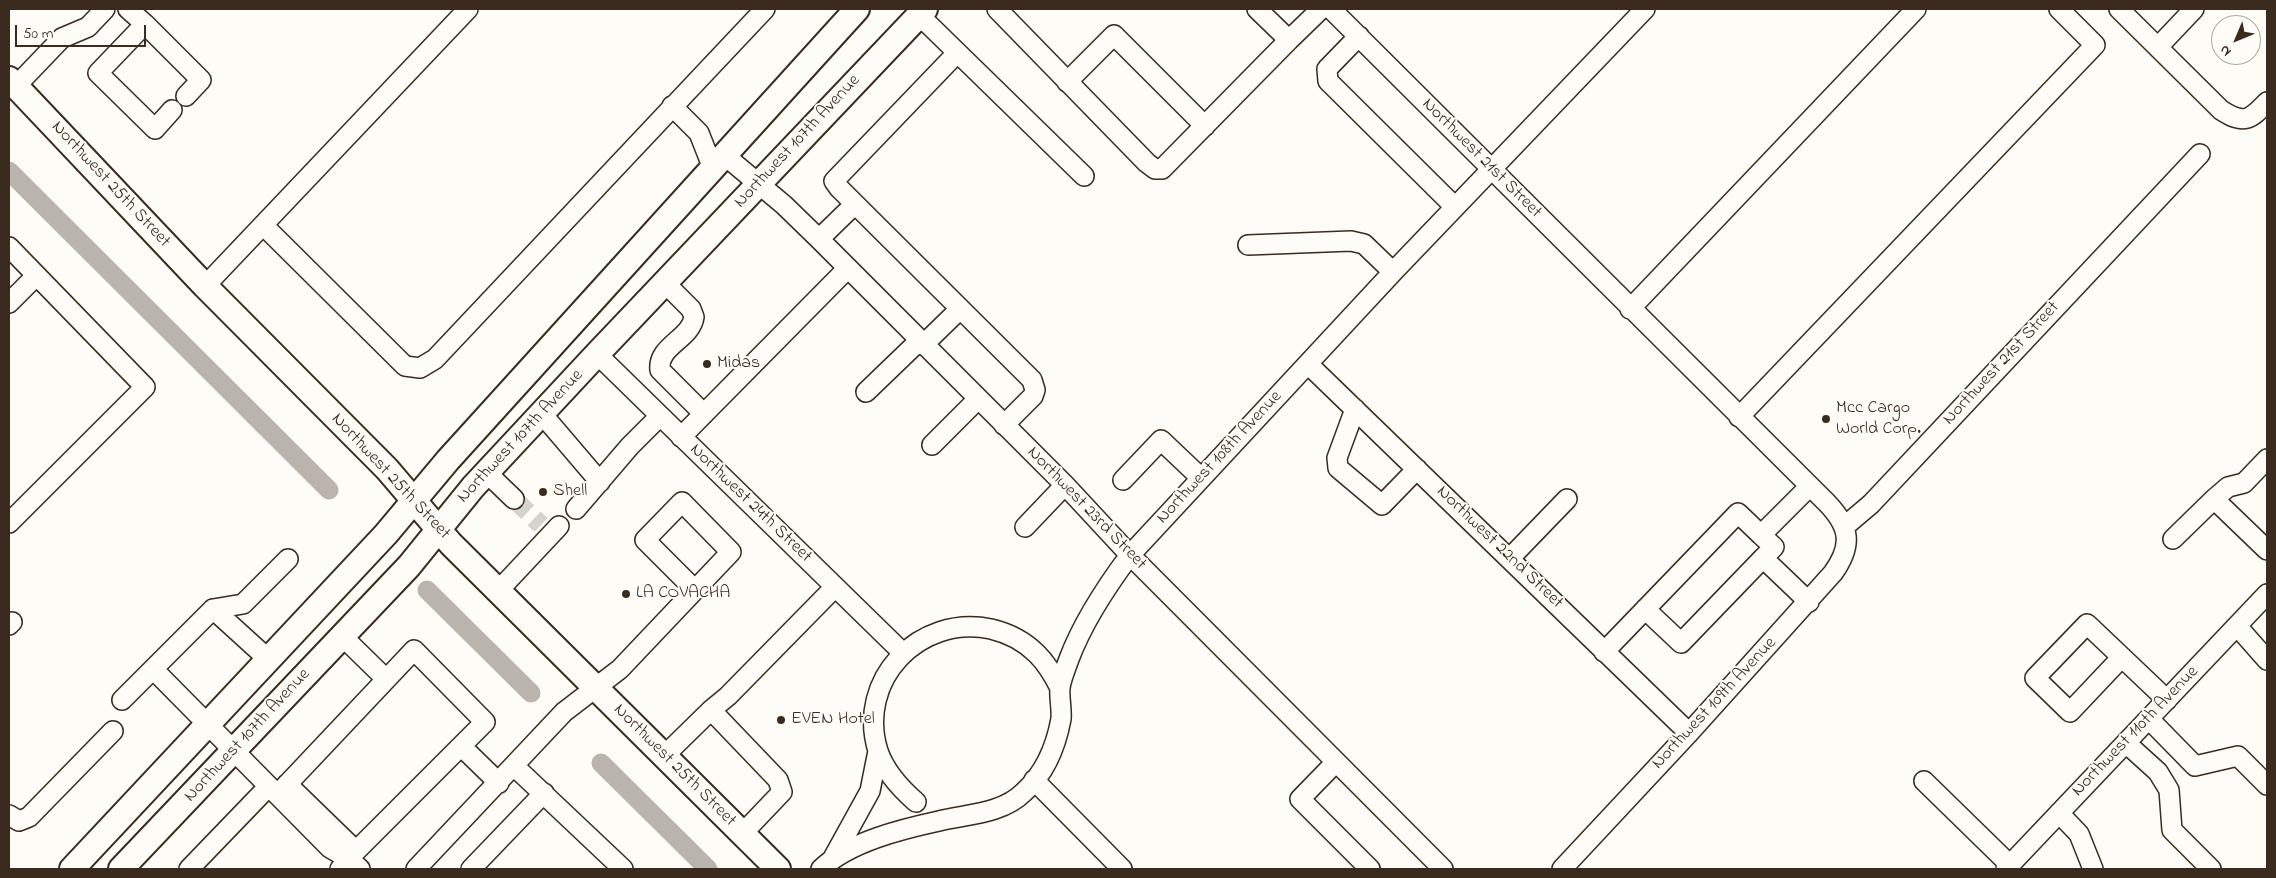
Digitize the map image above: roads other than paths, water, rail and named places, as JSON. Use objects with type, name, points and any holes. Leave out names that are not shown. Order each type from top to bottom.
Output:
[{"type":"main road","name":"Northwest 107th Avenue","points":[[72,869],[375,546],[448,460],[718,160],[857,9]]},
{"type":"main road","name":"Northwest 107th Avenue","points":[[121,869],[409,566],[438,528],[597,354],[922,12]]},
{"type":"main road","name":"Northwest 25th Street","points":[[12,82],[205,286],[387,469],[438,528],[498,590],[778,869]]},
{"type":"street","points":[[12,82],[62,38],[88,27],[105,9]]},
{"type":"street","points":[[128,9],[201,80],[186,96]]},
{"type":"street","points":[[205,286],[468,9]]},
{"type":"street","points":[[263,225],[405,366],[420,368],[435,359],[765,9]]},
{"type":"street","points":[[997,9],[1147,163],[1156,169],[1162,169],[1321,9]]},
{"type":"street","points":[[1257,9],[1289,40]]},
{"type":"street","name":"Northwest 21st Street","points":[[1331,9],[1630,309],[1834,510],[1845,526],[1871,504],[2200,154]]},
{"type":"street","name":"Northwest 108th Avenue","points":[[827,863],[861,844],[938,821],[990,810],[1007,804],[1024,793],[1046,763],[1055,745],[1061,717],[1060,688],[1069,659],[1080,634],[1098,600],[1130,555],[1393,272],[1645,9]]},
{"type":"street","points":[[1630,309],[1916,9]]},
{"type":"street","points":[[1739,417],[2095,45],[2060,9]]},
{"type":"street","points":[[2119,9],[2221,110],[2230,116],[2248,119],[2254,116],[2267,102]]},
{"type":"street","points":[[2158,48],[2194,9]]},
{"type":"street","points":[[922,12],[957,53],[1084,176]]},
{"type":"street","points":[[145,24],[98,73],[155,129],[172,110]]},
{"type":"street","points":[[1067,82],[1114,35],[1205,126]]},
{"type":"street","points":[[1358,36],[1327,69],[1328,81],[1455,207]]},
{"type":"street","points":[[957,53],[836,178],[835,183],[1034,384],[1033,396],[1004,425]]},
{"type":"street","points":[[672,106],[699,133],[718,160]]},
{"type":"street","name":"Northwest 23rd Street","points":[[718,160],[758,184],[784,205],[819,239],[1065,485],[1130,555],[1443,869]]},
{"type":"street","points":[[819,239],[855,204]]},
{"type":"street","points":[[1248,245],[1351,241],[1364,244],[1393,272]]},
{"type":"street","points":[[9,248],[145,386],[9,523]]},
{"type":"street","points":[[681,437],[848,268]]},
{"type":"street","points":[[9,303],[36,276]]},
{"type":"street","points":[[665,283],[690,309],[694,317],[690,326],[662,355],[659,363],[660,370],[704,414]]},
{"type":"street","points":[[866,392],[960,309]]},
{"type":"street","name":"Northwest 24th Street","points":[[597,354],[903,653]]},
{"type":"street","name":"Northwest 22nd Street","points":[[1308,364],[1689,733]]},
{"type":"street","points":[[932,445],[978,399]]},
{"type":"street","points":[[1355,409],[1337,458],[1338,468],[1382,505],[1417,469]]},
{"type":"street","points":[[542,414],[600,482]]},
{"type":"street","points":[[576,509],[630,446],[660,416]]},
{"type":"street","points":[[1123,480],[1161,440],[1201,478]]},
{"type":"street","points":[[2173,539],[2228,487],[2244,483],[2267,459]]},
{"type":"street","points":[[488,472],[514,499]]},
{"type":"street","points":[[1025,527],[1065,485]]},
{"type":"street","points":[[1761,535],[1810,486]]},
{"type":"street","points":[[1510,558],[1567,499]]},
{"type":"street","points":[[2214,499],[2267,550]]},
{"type":"street","points":[[416,869],[564,712],[620,670],[694,589],[731,552],[682,502],[645,540],[694,589]]},
{"type":"street","points":[[1604,652],[1645,608],[1738,513],[1774,547],[1681,643],[1645,608]]},
{"type":"street","name":"Northwest 109th Avenue","points":[[1562,869],[1809,602],[1839,565],[1847,540],[1845,526]]},
{"type":"street","points":[[498,590],[550,529]]},
{"type":"street","points":[[1763,558],[1809,602]]},
{"type":"street","points":[[122,700],[213,609],[243,604],[288,559]]},
{"type":"street","points":[[664,756],[728,696],[835,587]]},
{"type":"street","name":"Northwest 110th Avenue","points":[[2008,867],[2267,594]]},
{"type":"street","points":[[213,609],[268,659]]},
{"type":"street","points":[[2122,658],[2070,712],[2034,678],[2087,624],[2167,700]]},
{"type":"street","points":[[916,802],[900,788],[887,771],[878,751],[874,730],[876,702],[880,688],[889,669],[903,653],[920,640],[939,631],[959,626],[1001,631],[1020,640],[1037,654],[1050,670],[1060,688]]},
{"type":"street","points":[[2237,626],[2267,660]]},
{"type":"street","points":[[342,636],[386,679]]},
{"type":"street","points":[[153,669],[234,751],[278,788],[330,848],[351,862],[485,722],[414,650],[278,788],[188,869]]},
{"type":"street","points":[[711,710],[778,780],[782,792],[742,834]]},
{"type":"street","points":[[2149,719],[2196,766],[2238,756],[2267,785]]},
{"type":"street","points":[[9,815],[19,821],[29,817],[113,732]]},
{"type":"street","points":[[2126,743],[2158,772],[2169,790],[2172,830],[2211,869]]},
{"type":"street","points":[[461,746],[499,783]]},
{"type":"street","points":[[827,863],[870,791],[878,751]]},
{"type":"street","points":[[1336,762],[1300,799],[1370,869]]},
{"type":"street","points":[[514,766],[623,869]]},
{"type":"street","points":[[1034,780],[1118,868]]},
{"type":"street","points":[[1924,781],[2008,867]]},
{"type":"street","points":[[471,869],[544,793]]},
{"type":"street","points":[[2059,813],[2079,834],[2094,869]]},
{"type":"waterway","points":[[9,171],[329,490]]},
{"type":"waterway","points":[[427,590],[531,693]]},
{"type":"waterway","points":[[601,763],[708,869]]},
{"type":"tunnel","points":[[514,499],[541,525]]},
{"type":"place","name":"Midas","points":[[707,364]]},
{"type":"place","name":"Mcc Cargo World Corp.","points":[[1826,419]]},
{"type":"place","name":"Shell","points":[[543,492]]},
{"type":"place","name":"LA COVACHA","points":[[626,594]]},
{"type":"place","name":"EVEN Hotel","points":[[781,720]]}]
